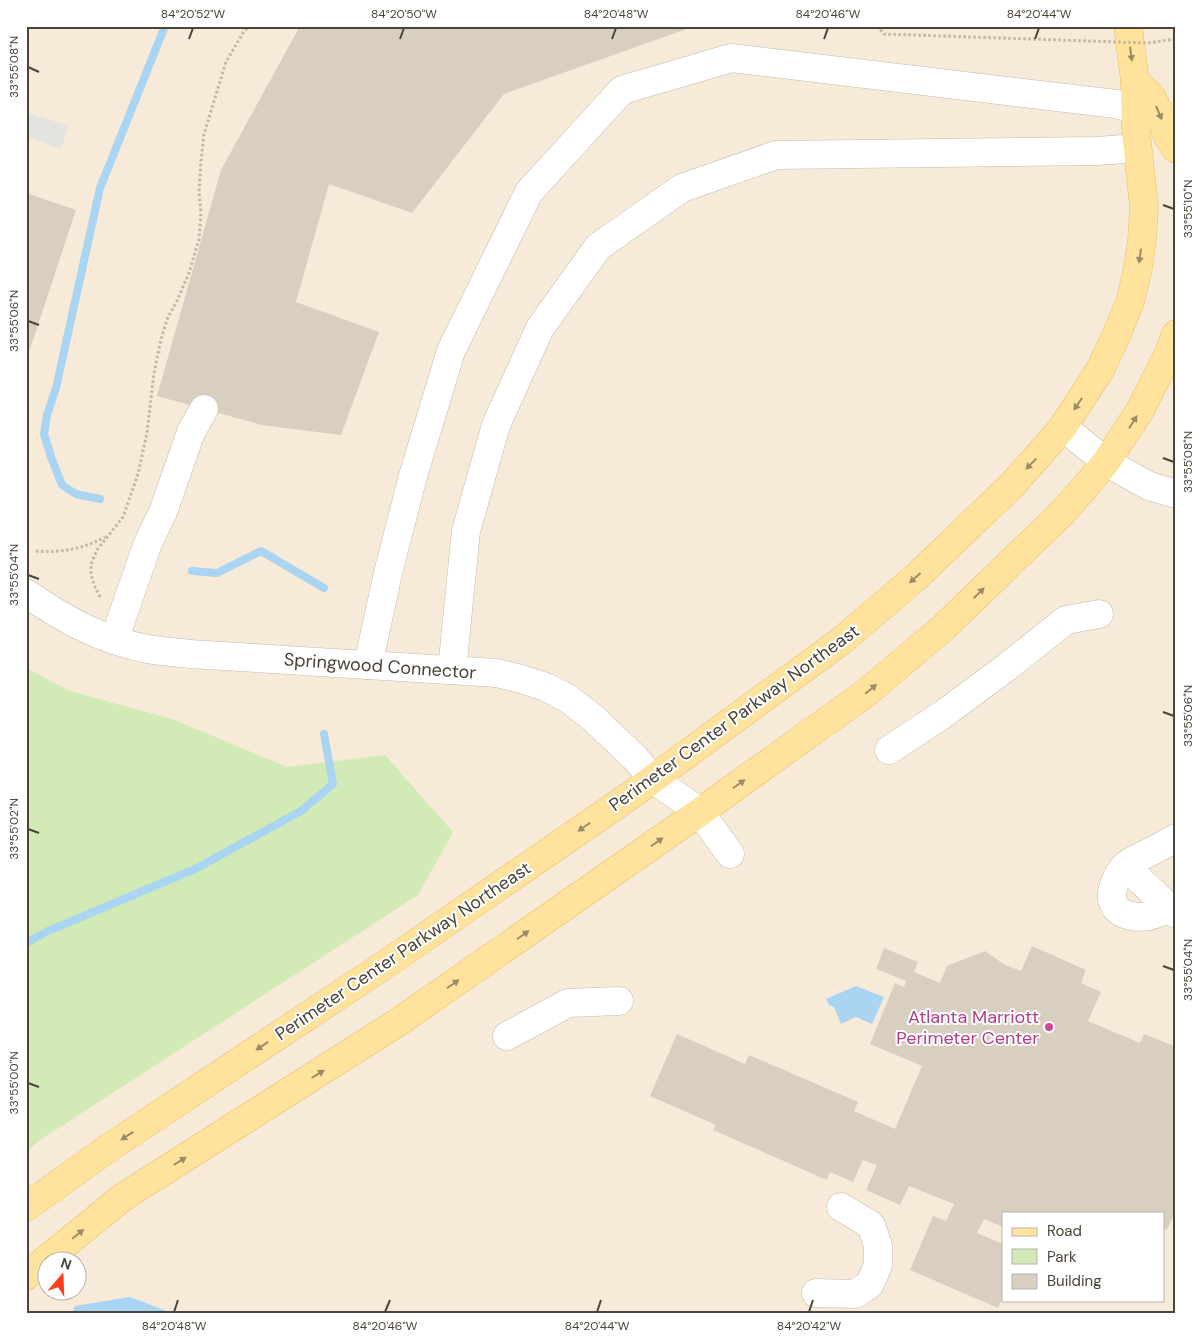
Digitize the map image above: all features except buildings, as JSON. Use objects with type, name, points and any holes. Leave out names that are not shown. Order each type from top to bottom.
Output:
[{"type":"main road","name":"Perimeter Center Parkway Northeast","points":[[26,1207],[110,1147],[383,966],[653,779],[841,642],[915,578],[1011,486],[1063,427],[1100,370],[1130,302],[1138,268],[1144,207],[1137,148],[1135,81],[1128,26]]},
{"type":"main road","points":[[1135,81],[1151,96],[1167,134],[1176,149]]},
{"type":"main road","points":[[26,1276],[123,1197],[400,1021],[700,812],[866,693],[944,627],[1063,512],[1106,462],[1139,412],[1168,355],[1176,334]]},
{"type":"street","points":[[368,665],[388,573],[413,476],[450,351],[529,192],[622,90],[731,58],[1109,103],[1136,110]]},
{"type":"street","points":[[452,670],[466,531],[496,425],[540,328],[598,247],[682,188],[776,155],[1087,151],[1137,148]]},
{"type":"street","points":[[114,640],[148,543],[163,512],[191,432],[204,409]]},
{"type":"street","points":[[1063,427],[1106,462],[1149,486],[1176,494]]},
{"type":"street","name":"Springwood Connector","points":[[26,593],[52,611],[88,631],[149,650],[497,673],[546,687],[566,698],[592,717],[635,758],[653,779],[700,812],[730,854]]},
{"type":"street","points":[[889,750],[1007,667],[1066,620],[1099,614]]},
{"type":"street","points":[[1172,911],[1139,917],[1131,916],[1114,907],[1111,891],[1125,866],[1176,838]]},
{"type":"street","points":[[1125,866],[1172,911]]},
{"type":"street","points":[[507,1036],[568,1003],[619,1001]]},
{"type":"street","points":[[816,1292],[855,1294],[870,1284],[878,1265],[878,1245],[871,1225],[841,1207]]},
{"type":"path","points":[[100,597],[91,574],[92,564],[97,550],[123,518],[138,474],[147,433],[154,373],[161,339],[168,317],[189,273],[199,239],[201,212],[199,192],[204,134],[226,62],[249,26]]},
{"type":"path","points":[[877,26],[884,34],[1147,44],[1176,39]]},
{"type":"path","points":[[36,551],[62,552],[92,544],[108,535]]},
{"type":"shaded area","points":[[26,26],[1176,26],[1176,1313],[26,1313]]},
{"type":"shaded area","points":[[26,112],[69,126],[61,149],[26,137]]},
{"type":"green space","points":[[26,668],[70,691],[172,719],[287,767],[385,755],[453,832],[418,895],[40,1140],[26,1152]]},
{"type":"water","points":[[856,986],[884,997],[872,1024],[856,1017],[841,1024],[834,1007],[829,1005],[826,999]]},
{"type":"water","points":[[130,1297],[172,1313],[72,1313],[75,1306]]},
{"type":"waterway","points":[[100,499],[76,494],[62,485],[44,434],[100,188],[165,26]]},
{"type":"waterway","points":[[192,571],[217,573],[261,551],[324,588]]},
{"type":"waterway","points":[[26,943],[48,931],[195,869],[301,811],[333,784],[324,734]]},
{"type":"place","name":"Atlanta Marriott Perimeter Center","points":[[1049,1027]]}]
